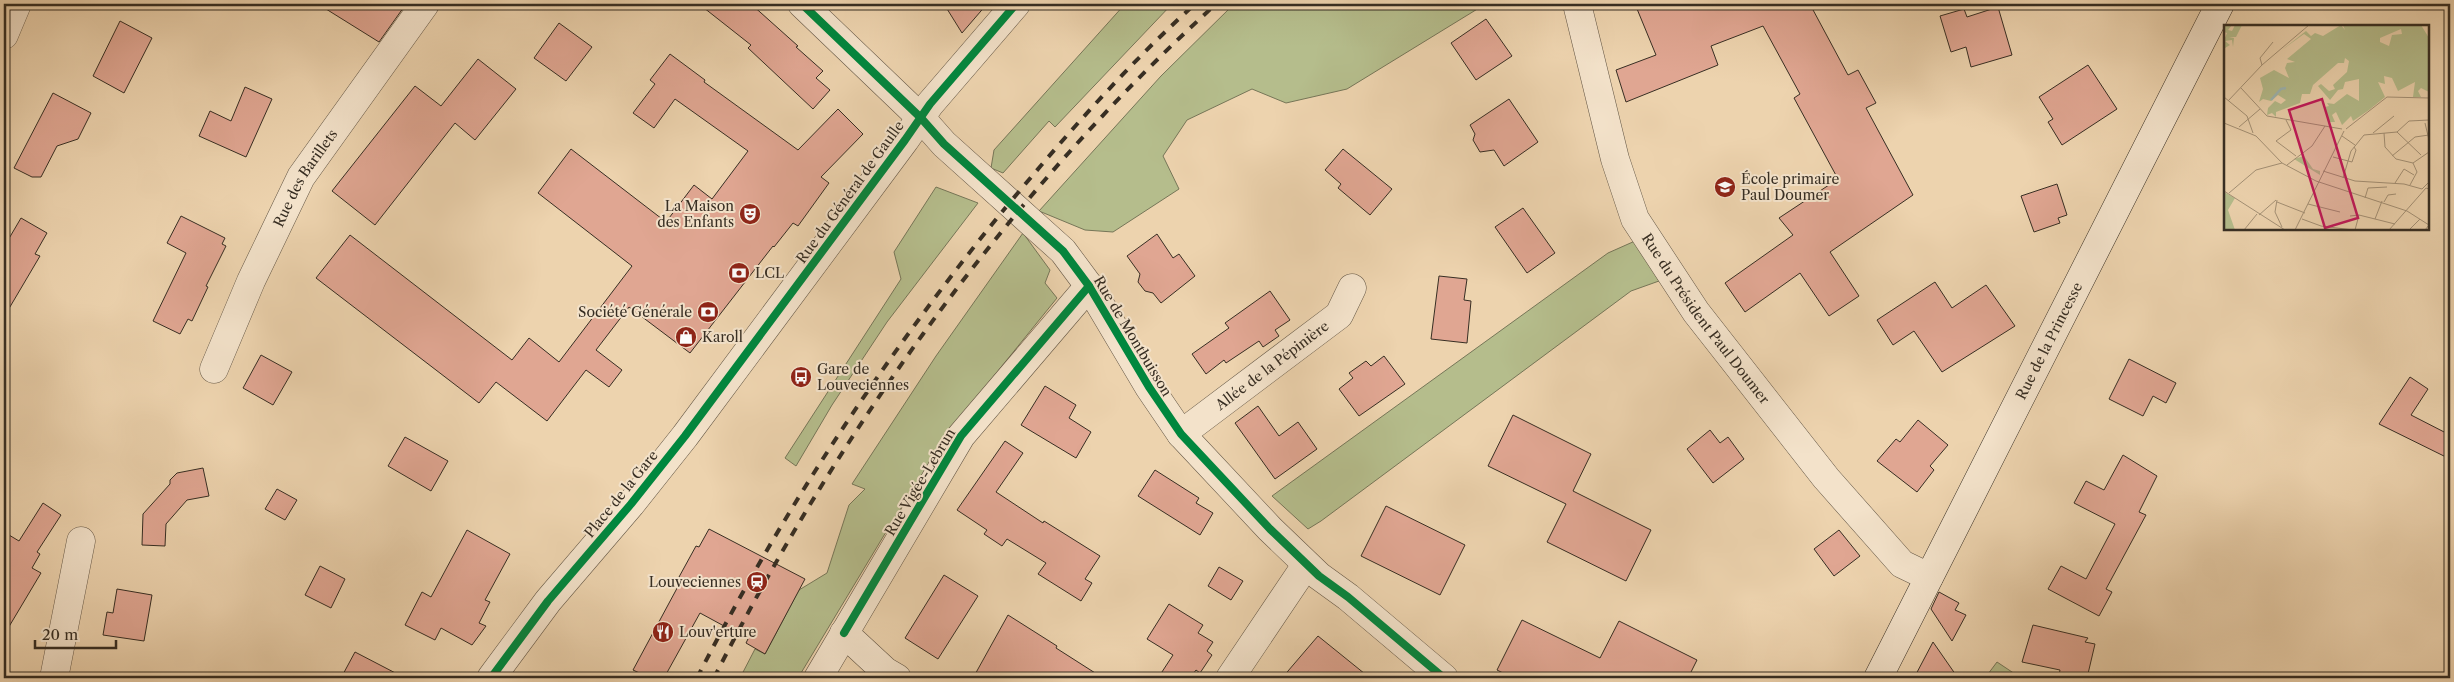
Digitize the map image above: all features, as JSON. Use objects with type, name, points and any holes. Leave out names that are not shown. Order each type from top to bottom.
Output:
[{"type":"street","points":[[4,35],[17,4]]},
{"type":"street","name":"Rue des Barillets","points":[[214,369],[251,280],[301,177],[425,4]]},
{"type":"street","name":"Rue de Montbuisson","points":[[802,4],[921,118],[944,144],[1063,250],[1089,286],[1148,387],[1181,434],[1306,565],[1444,678]]},
{"type":"street","name":"Rue du Général de Gaulle","points":[[710,400],[930,104],[1016,4]]},
{"type":"street","name":"Rue du Président Paul Doumer","points":[[1577,4],[1615,159],[1635,219],[1696,312],[1826,478],[1902,564],[1929,577]]},
{"type":"street","name":"Rue de la Princesse","points":[[1878,678],[2220,4]]},
{"type":"street","name":"Rue Vigée-Lebrun","points":[[818,678],[961,436],[1089,286]]},
{"type":"street","name":"Allée de la Pépinière","points":[[1181,434],[1339,315],[1352,288]]},
{"type":"street","name":"Place de la Gare","points":[[491,678],[548,601],[631,504],[710,400]]},
{"type":"street","points":[[54,678],[81,541]]},
{"type":"street","points":[[1230,678],[1306,565]]},
{"type":"street","points":[[844,633],[885,671],[897,678]]},
{"type":"green space","points":[[1125,4],[1172,4],[1055,127],[1049,121],[1003,173],[991,168],[994,150]]},
{"type":"green space","points":[[1234,4],[1477,4],[1479,8],[1347,89],[1286,103],[1252,89],[1187,120],[1163,156],[1179,189],[1113,232],[1085,230],[1039,211],[1161,76]]},
{"type":"green space","points":[[936,187],[978,203],[887,322],[832,405],[796,466],[785,458],[901,279],[894,252]]},
{"type":"green space","points":[[1023,233],[1050,270],[1045,283],[1057,298],[955,424],[889,527],[798,678],[740,678],[755,649],[765,654],[799,590],[827,573],[849,505],[865,489],[852,484],[936,356]]},
{"type":"green space","points":[[1635,241],[1659,281],[1631,291],[1321,521],[1308,529],[1272,496],[1608,253]]},
{"type":"green space","points":[[1997,662],[2021,678],[1985,678]]},
{"type":"building","points":[[318,4],[406,4],[379,42]]},
{"type":"building","points":[[699,4],[751,4],[823,71],[816,78],[830,90],[813,109],[748,48],[751,45]]},
{"type":"building","points":[[944,4],[987,4],[962,33]]},
{"type":"building","points":[[1635,4],[1816,4],[1812,8],[1848,75],[1858,70],[1876,103],[1866,108],[1913,195],[1830,252],[1859,296],[1829,316],[1800,273],[1745,312],[1725,283],[1793,235],[1779,218],[1838,179],[1794,98],[1800,94],[1763,26],[1711,46],[1718,65],[1626,102],[1616,70],[1656,55]]},
{"type":"building","points":[[1998,7],[2012,55],[1971,67],[1966,47],[1951,52],[1940,16],[1964,9],[1967,17]]},
{"type":"building","points":[[1486,19],[1512,56],[1476,80],[1451,43]]},
{"type":"building","points":[[120,21],[152,38],[124,93],[93,76]]},
{"type":"building","points":[[559,23],[592,47],[566,81],[534,58]]},
{"type":"building","points":[[670,54],[705,80],[704,82],[798,150],[838,109],[863,134],[821,177],[829,183],[798,226],[793,223],[773,246],[690,353],[629,307],[596,350],[622,370],[609,387],[586,370],[547,421],[496,382],[479,403],[316,278],[350,235],[512,360],[529,338],[559,362],[632,266],[538,193],[571,149],[666,222],[694,185],[712,199],[748,151],[675,99],[654,128],[633,113],[655,84],[650,80]]},
{"type":"building","points":[[478,59],[516,89],[475,140],[455,123],[375,225],[332,191],[415,86],[441,106]]},
{"type":"building","points":[[2088,65],[2117,109],[2062,145],[2048,122],[2053,119],[2039,97]]},
{"type":"building","points":[[245,87],[272,99],[246,157],[199,136],[210,111],[231,121]]},
{"type":"building","points":[[53,93],[91,113],[78,139],[57,146],[41,177],[32,177],[14,168]]},
{"type":"building","points":[[1509,99],[1538,142],[1504,166],[1494,150],[1480,152],[1473,140],[1475,134],[1470,125]]},
{"type":"building","points":[[1343,149],[1392,189],[1370,215],[1338,188],[1341,184],[1325,170]]},
{"type":"building","points":[[2057,184],[2067,215],[2058,218],[2060,223],[2034,232],[2021,196]]},
{"type":"building","points":[[1523,208],[1555,253],[1527,273],[1495,227]]},
{"type":"building","points":[[181,216],[225,238],[222,244],[226,246],[206,286],[208,287],[192,321],[188,319],[180,334],[153,321],[186,253],[167,243]]},
{"type":"building","points":[[21,218],[47,233],[35,254],[40,256],[4,317],[4,247]]},
{"type":"building","points":[[1157,234],[1173,258],[1179,254],[1195,276],[1161,303],[1153,293],[1145,291],[1138,282],[1140,274],[1127,256]]},
{"type":"building","points":[[1439,276],[1467,279],[1464,300],[1471,301],[1467,343],[1431,339]]},
{"type":"building","points":[[1935,282],[1952,308],[1986,285],[2015,326],[1942,372],[1914,331],[1893,345],[1877,320]]},
{"type":"building","points":[[1270,291],[1290,320],[1275,330],[1279,336],[1263,347],[1259,341],[1226,363],[1224,360],[1206,374],[1192,354],[1229,328],[1225,323]]},
{"type":"building","points":[[261,355],[292,372],[273,405],[243,388]]},
{"type":"building","points":[[1384,356],[1405,384],[1359,416],[1339,389],[1353,378],[1349,373],[1366,361],[1371,366]]},
{"type":"building","points":[[2129,359],[2176,383],[2166,403],[2153,396],[2143,416],[2109,399]]},
{"type":"building","points":[[2410,377],[2428,389],[2411,415],[2450,435],[2450,459],[2379,424]]},
{"type":"building","points":[[1045,386],[1076,405],[1069,418],[1091,432],[1076,458],[1021,425]]},
{"type":"building","points":[[1258,406],[1279,436],[1298,422],[1317,449],[1275,479],[1235,423]]},
{"type":"building","points":[[1513,415],[1591,454],[1573,491],[1651,530],[1626,581],[1547,542],[1566,504],[1488,466]]},
{"type":"building","points":[[1918,420],[1948,445],[1930,466],[1934,470],[1917,492],[1877,461],[1896,439],[1900,442]]},
{"type":"building","points":[[1710,430],[1720,443],[1728,437],[1744,459],[1713,483],[1687,449]]},
{"type":"building","points":[[405,437],[448,461],[431,491],[388,466]]},
{"type":"building","points":[[1005,441],[1023,453],[996,492],[1043,523],[1044,521],[1100,556],[1085,579],[1092,583],[1081,601],[1038,574],[1046,563],[1007,539],[1002,546],[984,534],[987,530],[957,510]]},
{"type":"building","points":[[2123,455],[2157,476],[2139,512],[2146,515],[2106,589],[2112,592],[2099,616],[2048,589],[2061,566],[2086,579],[2115,524],[2074,503],[2086,481],[2104,490]]},
{"type":"building","points":[[203,468],[209,496],[187,500],[166,524],[165,546],[142,545],[143,514],[170,484],[170,480],[177,473]]},
{"type":"building","points":[[1155,470],[1199,498],[1196,503],[1213,513],[1200,535],[1138,496]]},
{"type":"building","points":[[277,489],[297,500],[285,520],[265,509]]},
{"type":"building","points":[[43,503],[61,515],[37,552],[40,554],[32,568],[41,573],[4,635],[4,532],[19,541]]},
{"type":"building","points":[[1386,506],[1465,545],[1440,595],[1361,556]]},
{"type":"building","points":[[709,529],[805,579],[765,654],[746,643],[748,639],[700,613],[664,678],[650,678],[633,670],[682,579],[679,577],[696,546],[699,547]]},
{"type":"building","points":[[467,530],[510,554],[485,600],[490,602],[479,623],[486,626],[472,645],[441,628],[435,640],[405,625],[422,592],[431,597]]},
{"type":"building","points":[[1839,530],[1860,556],[1834,576],[1814,549]]},
{"type":"building","points":[[320,566],[345,579],[331,608],[305,595]]},
{"type":"building","points":[[1219,567],[1243,581],[1231,600],[1208,586]]},
{"type":"building","points":[[944,575],[978,596],[938,659],[905,638]]},
{"type":"building","points":[[117,589],[152,595],[144,641],[103,635],[107,612],[113,613]]},
{"type":"building","points":[[1939,592],[1959,603],[1955,610],[1966,615],[1952,641],[1931,609]]},
{"type":"building","points":[[1169,604],[1203,625],[1198,633],[1213,642],[1207,651],[1212,655],[1200,673],[1196,670],[1190,678],[1158,678],[1173,655],[1147,639]]},
{"type":"building","points":[[1008,615],[1057,646],[1056,648],[1103,678],[973,678]]},
{"type":"building","points":[[1522,620],[1600,658],[1619,621],[1697,660],[1688,678],[1513,678],[1497,670]]},
{"type":"building","points":[[2033,625],[2088,638],[2085,642],[2095,644],[2087,678],[2059,675],[2060,670],[2022,662]]},
{"type":"building","points":[[1318,636],[1370,678],[1282,678]]},
{"type":"building","points":[[1933,642],[1958,678],[1914,678]]},
{"type":"building","points":[[355,652],[405,678],[341,678]]},
{"type":"railway","points":[[697,678],[763,556],[798,498],[873,383],[913,328],[997,218],[1068,134],[1142,54],[1195,4]]},
{"type":"railway","points":[[714,678],[763,586],[816,494],[873,405],[935,318],[1000,234],[1068,153],[1140,76],[1216,4]]},
{"type":"cycle path","points":[[802,4],[921,118],[944,144],[1063,251],[1089,286],[1149,387],[1181,434],[1270,529],[1319,576],[1348,597],[1444,678]]},
{"type":"cycle path","points":[[491,678],[548,601],[631,504],[685,436],[930,104],[1016,4]]},
{"type":"cycle path","points":[[844,633],[961,436],[1089,286]]},
{"type":"place","name":"École primaire Paul Doumer","points":[[1725,187]]},
{"type":"place","name":"La Maison des Enfants","points":[[750,214]]},
{"type":"place","name":"LCL","points":[[739,273]]},
{"type":"place","name":"Société Générale","points":[[708,312]]},
{"type":"place","name":"Karoll","points":[[686,337]]},
{"type":"place","name":"Gare de Louveciennes","points":[[801,377]]},
{"type":"place","name":"Louveciennes","points":[[757,582]]},
{"type":"place","name":"Louv'erture","points":[[663,632]]}]
